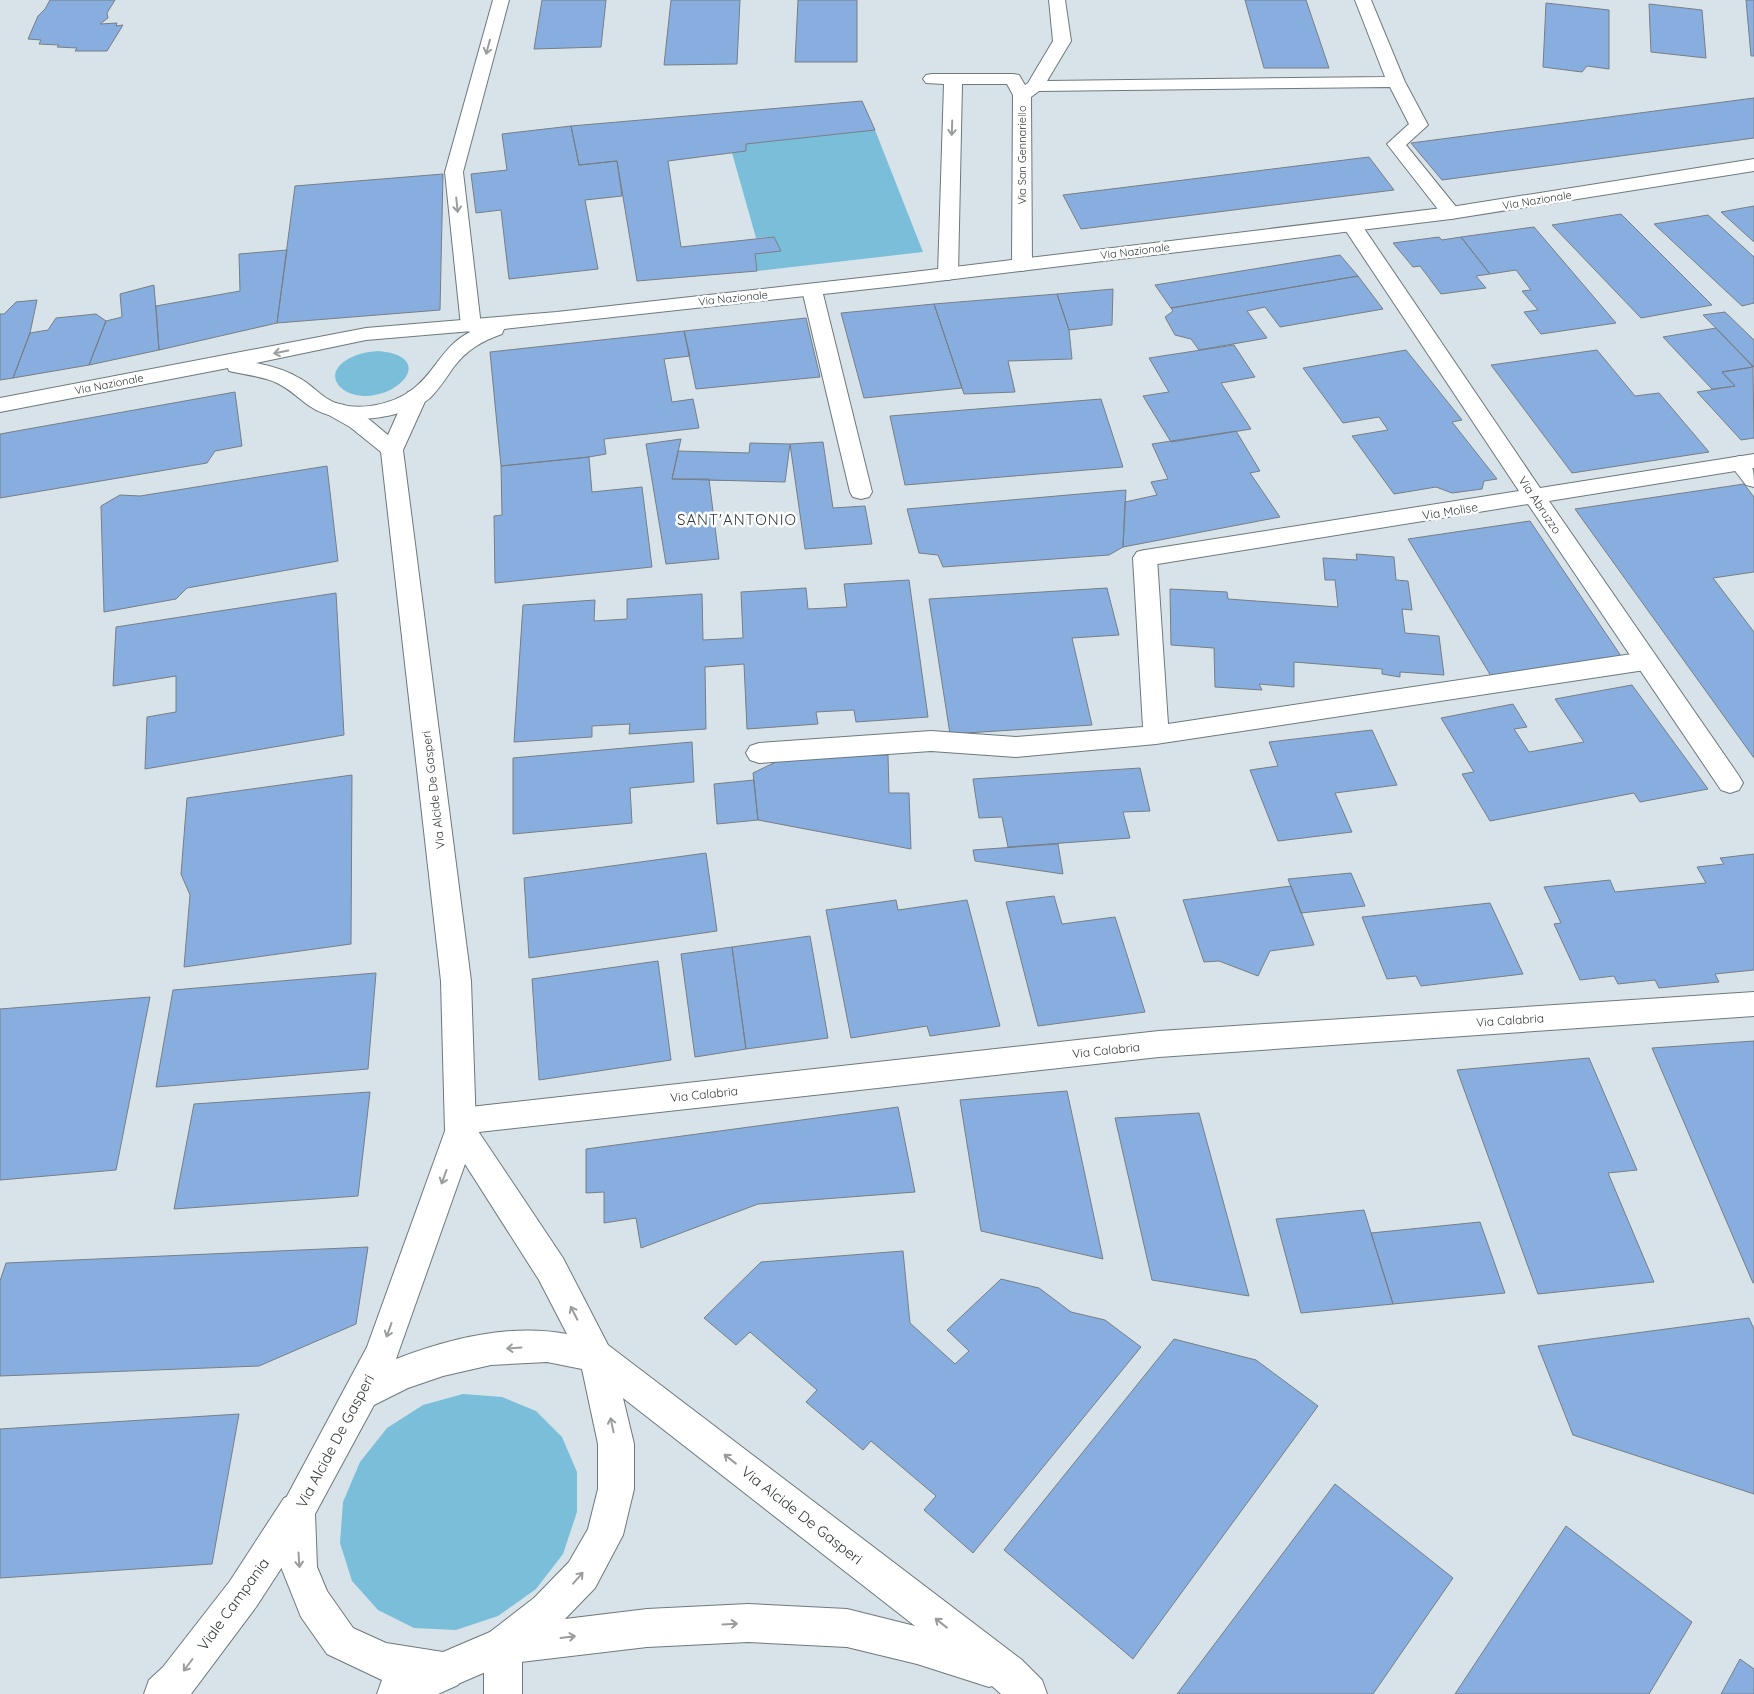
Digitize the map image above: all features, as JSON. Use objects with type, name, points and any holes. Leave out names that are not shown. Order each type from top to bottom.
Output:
[{"type":"street","points":[[470,326],[454,172],[501,0]]},
{"type":"street","points":[[1023,86],[1062,41],[1057,0]]},
{"type":"street","points":[[1363,0],[1396,82],[1419,125],[1396,144],[1451,213]]},
{"type":"street","points":[[932,79],[1023,86],[1396,82]]},
{"type":"street","points":[[948,274],[953,80]]},
{"type":"street","name":"Via San Gennariello","points":[[1022,265],[1023,86]]},
{"type":"street","name":"Via Nazionale","points":[[0,405],[366,334],[515,322],[812,290],[1451,213],[1754,165]]},
{"type":"street","name":"Via Abruzzo","points":[[1352,225],[1645,661],[1730,783]]},
{"type":"street","points":[[812,290],[861,492]]},
{"type":"street","name":"Via Nazionale","points":[[218,364],[258,368],[283,377],[319,402],[335,409],[354,412],[376,411],[397,406],[416,397],[430,386],[458,349],[478,336],[515,322]]},
{"type":"street","name":"Via Nazionale","points":[[388,333],[407,335],[423,341],[432,348],[440,362],[438,374]]},
{"type":"street","name":"Via Nazionale","points":[[308,393],[304,382],[308,366],[329,347],[346,339]]},
{"type":"street","points":[[335,409],[358,422],[392,450],[416,397]]},
{"type":"street","name":"Via Alcide De Gasperi","points":[[392,450],[456,982],[461,1126],[382,1352],[362,1393],[297,1511],[299,1566],[314,1604],[340,1641],[384,1662],[444,1671],[503,1645],[547,1611],[582,1575],[605,1535],[616,1489],[616,1444],[596,1356],[551,1269],[461,1126]]},
{"type":"street","name":"Via Molise","points":[[1156,734],[1145,558],[1535,498],[1749,468]]},
{"type":"street","points":[[760,753],[931,741],[1016,747],[1156,734],[1645,661]]},
{"type":"street","name":"Via Calabria","points":[[461,1126],[1158,1044],[1754,1004]]},
{"type":"street","points":[[362,1393],[400,1374],[443,1360],[491,1349],[547,1346],[596,1356]]},
{"type":"street","name":"Via Alcide De Gasperi","points":[[596,1356],[1018,1684]]},
{"type":"street","name":"Viale Campania","points":[[163,1694],[177,1680],[243,1594],[297,1511]]},
{"type":"street","name":"Via Alcide De Gasperi","points":[[503,1645],[647,1628],[748,1623],[847,1628],[917,1646],[1018,1684]]},
{"type":"street","points":[[503,1645],[503,1694]]},
{"type":"street","points":[[396,1694],[444,1671]]},
{"type":"shaded area","points":[[875,130],[923,252],[757,271],[755,254],[780,251],[774,237],[756,238],[732,153],[746,144]]},
{"type":"shaded area","points":[[378,351],[396,355],[406,361],[409,369],[405,378],[397,386],[371,396],[349,393],[339,386],[335,376],[339,366],[357,355]]},
{"type":"shaded area","points":[[463,1394],[502,1397],[536,1411],[562,1437],[577,1472],[577,1512],[563,1554],[536,1589],[498,1616],[456,1630],[414,1628],[378,1610],[352,1581],[340,1543],[343,1502],[360,1462],[387,1428],[423,1405]]},
{"type":"building","points":[[50,0],[115,0],[107,13],[108,18],[100,24],[117,23],[116,26],[123,25],[107,51],[75,51],[77,48],[39,44],[41,40],[28,39],[38,16]]},
{"type":"building","points":[[542,0],[606,0],[601,47],[534,49]]},
{"type":"building","points":[[671,0],[740,0],[737,64],[664,65]]},
{"type":"building","points":[[798,0],[857,0],[857,62],[795,62]]},
{"type":"building","points":[[1245,0],[1306,0],[1329,68],[1264,68]]},
{"type":"building","points":[[1746,0],[1754,0],[1754,56],[1751,56]]},
{"type":"building","points":[[1546,3],[1609,10],[1609,69],[1587,66],[1582,72],[1543,67]]},
{"type":"building","points":[[1649,4],[1702,10],[1706,58],[1651,52]]},
{"type":"building","points":[[1754,98],[1754,138],[1442,180],[1411,143]]},
{"type":"building","points":[[862,101],[875,130],[746,144],[746,151],[668,161],[681,247],[774,237],[781,251],[755,254],[757,271],[637,281],[617,161],[579,165],[571,126]]},
{"type":"building","points":[[571,126],[579,165],[617,161],[622,196],[585,200],[598,269],[509,279],[501,210],[476,213],[471,174],[507,170],[502,134]]},
{"type":"building","points":[[1369,157],[1394,190],[1081,229],[1063,195]]},
{"type":"building","points":[[443,174],[440,310],[277,323],[295,186]]},
{"type":"building","points":[[1754,206],[1754,242],[1721,212]]},
{"type":"building","points":[[1621,214],[1712,305],[1641,318],[1552,225]]},
{"type":"building","points":[[1708,215],[1754,257],[1754,303],[1742,306],[1654,224]]},
{"type":"building","points":[[1534,227],[1616,323],[1541,334],[1524,312],[1538,310],[1522,291],[1531,290],[1516,270],[1490,274],[1461,237]]},
{"type":"building","points":[[1439,237],[1442,240],[1461,237],[1490,274],[1476,276],[1486,288],[1441,294],[1420,266],[1413,267],[1393,243]]},
{"type":"building","points":[[287,250],[277,323],[159,350],[156,306],[240,291],[239,254]]},
{"type":"building","points":[[1340,255],[1358,276],[1171,308],[1155,285]]},
{"type":"building","points":[[1358,276],[1383,309],[1280,327],[1265,307],[1247,311],[1267,338],[1199,350],[1191,339],[1175,335],[1165,317],[1173,311],[1171,308]]},
{"type":"building","points":[[154,285],[159,350],[89,365],[106,321],[122,317],[120,294]]},
{"type":"building","points":[[1113,289],[1112,325],[1069,330],[1057,294]]},
{"type":"building","points":[[1057,294],[1069,330],[1072,359],[1008,361],[1015,392],[964,394],[934,304]]},
{"type":"building","points":[[37,300],[30,333],[13,378],[0,380],[0,314],[4,314],[16,302]]},
{"type":"building","points":[[934,304],[962,388],[864,398],[841,313]]},
{"type":"building","points":[[1725,312],[1754,340],[1754,367],[1703,315]]},
{"type":"building","points":[[96,314],[106,321],[89,365],[13,378],[30,333],[48,330],[56,318]]},
{"type":"building","points":[[806,318],[820,377],[696,389],[684,331]]},
{"type":"building","points":[[1716,328],[1753,367],[1722,372],[1735,386],[1712,389],[1663,337]]},
{"type":"building","points":[[684,331],[690,356],[664,359],[672,402],[693,399],[699,428],[604,439],[606,454],[501,466],[490,352]]},
{"type":"building","points":[[1234,345],[1255,377],[1221,383],[1251,429],[1171,442],[1143,396],[1169,392],[1149,358]]},
{"type":"building","points":[[1406,350],[1462,420],[1452,422],[1497,479],[1484,481],[1482,489],[1452,493],[1436,487],[1394,494],[1352,436],[1388,430],[1379,417],[1343,423],[1303,368]]},
{"type":"building","points":[[1597,350],[1635,396],[1659,393],[1709,452],[1572,473],[1491,365]]},
{"type":"building","points":[[1753,367],[1754,438],[1741,440],[1697,392],[1735,386],[1722,372]]},
{"type":"building","points":[[235,392],[242,446],[215,451],[207,463],[0,498],[0,434]]},
{"type":"building","points":[[1101,399],[1123,467],[905,485],[890,416]]},
{"type":"building","points":[[1236,431],[1260,471],[1250,473],[1280,517],[1123,547],[1125,502],[1157,495],[1151,482],[1168,479],[1152,444]]},
{"type":"building","points":[[681,439],[672,479],[709,479],[719,559],[666,564],[646,444]]},
{"type":"building","points":[[823,442],[833,508],[865,506],[872,544],[805,549],[790,444]]},
{"type":"building","points":[[750,443],[790,444],[785,482],[672,479],[678,451],[749,453]]},
{"type":"building","points":[[589,457],[592,492],[642,487],[652,567],[495,583],[494,516],[502,515],[501,466]]},
{"type":"building","points":[[327,466],[338,561],[187,588],[176,599],[104,612],[101,506],[120,495],[140,496]]},
{"type":"building","points":[[1744,484],[1754,497],[1754,572],[1713,578],[1754,632],[1754,758],[1575,509]]},
{"type":"building","points":[[1126,490],[1123,547],[1109,555],[943,567],[938,555],[919,553],[907,509]]},
{"type":"building","points":[[1530,521],[1621,656],[1491,676],[1408,539]]},
{"type":"building","points":[[1356,554],[1394,557],[1396,580],[1408,581],[1412,610],[1402,609],[1405,633],[1439,636],[1444,675],[1400,672],[1400,677],[1382,674],[1382,669],[1294,662],[1294,687],[1259,684],[1262,690],[1215,687],[1214,648],[1171,645],[1170,589],[1227,592],[1228,599],[1338,607],[1335,580],[1325,580],[1323,558],[1357,560]]},
{"type":"building","points":[[909,580],[928,717],[856,722],[854,710],[816,712],[818,724],[747,729],[744,664],[705,667],[706,729],[629,734],[630,724],[592,726],[592,737],[514,742],[523,605],[595,600],[594,621],[627,619],[627,599],[702,594],[703,640],[743,638],[741,592],[806,588],[808,609],[847,607],[844,584]]},
{"type":"building","points":[[1107,588],[1119,635],[1072,638],[1092,725],[950,734],[929,599]]},
{"type":"building","points":[[336,593],[344,735],[145,769],[147,717],[176,712],[176,676],[113,686],[116,627]]},
{"type":"building","points":[[1632,685],[1708,789],[1640,802],[1634,793],[1490,821],[1462,774],[1474,772],[1441,718],[1513,704],[1527,727],[1514,729],[1529,752],[1584,742],[1555,699]]},
{"type":"building","points":[[1372,730],[1397,785],[1335,793],[1352,832],[1278,841],[1250,770],[1278,766],[1269,742]]},
{"type":"building","points":[[692,742],[694,782],[630,788],[632,823],[513,834],[513,758]]},
{"type":"building","points":[[888,755],[889,793],[909,793],[911,849],[758,820],[753,773],[784,758]]},
{"type":"building","points":[[1140,768],[1150,811],[1123,812],[1130,838],[1008,847],[1002,817],[979,818],[973,779]]},
{"type":"building","points":[[352,775],[351,944],[184,967],[190,895],[181,874],[187,798]]},
{"type":"building","points":[[754,780],[758,820],[717,824],[714,784]]},
{"type":"building","points":[[1058,844],[1063,874],[975,861],[973,850]]},
{"type":"building","points":[[706,853],[717,931],[529,958],[524,878]]},
{"type":"building","points":[[1754,854],[1754,970],[1715,974],[1719,982],[1659,988],[1655,980],[1618,984],[1614,976],[1580,980],[1554,924],[1561,923],[1544,887],[1610,880],[1615,892],[1706,883],[1697,867],[1724,864],[1720,858]]},
{"type":"building","points":[[1351,873],[1365,906],[1301,913],[1288,879]]},
{"type":"building","points":[[1291,886],[1314,945],[1270,951],[1258,976],[1219,961],[1204,962],[1183,900]]},
{"type":"building","points":[[1054,896],[1062,924],[1115,917],[1145,1012],[1038,1026],[1006,902]]},
{"type":"building","points":[[896,900],[898,910],[967,900],[1000,1026],[930,1036],[927,1026],[851,1038],[826,910]]},
{"type":"building","points":[[1490,903],[1523,974],[1421,986],[1416,976],[1387,979],[1362,917]]},
{"type":"building","points":[[810,936],[828,1038],[746,1049],[732,947]]},
{"type":"building","points":[[732,947],[746,1049],[695,1057],[681,954]]},
{"type":"building","points":[[658,961],[671,1060],[539,1080],[532,979]]},
{"type":"building","points":[[376,973],[368,1069],[156,1087],[173,990]]},
{"type":"building","points":[[150,997],[116,1170],[0,1180],[0,1009]]},
{"type":"building","points":[[1754,1041],[1754,1283],[1753,1283],[1652,1048]]},
{"type":"building","points":[[1589,1058],[1637,1170],[1608,1173],[1654,1282],[1538,1294],[1457,1070]]},
{"type":"building","points":[[1067,1091],[1103,1259],[981,1231],[960,1100]]},
{"type":"building","points":[[370,1092],[358,1196],[174,1209],[194,1104]]},
{"type":"building","points":[[898,1107],[915,1192],[758,1204],[641,1248],[636,1218],[604,1223],[604,1192],[586,1193],[586,1149]]},
{"type":"building","points":[[1199,1113],[1249,1296],[1152,1280],[1115,1118]]},
{"type":"building","points":[[1364,1210],[1393,1304],[1301,1313],[1276,1219]]},
{"type":"building","points":[[1480,1222],[1505,1293],[1393,1304],[1371,1233]]},
{"type":"building","points":[[368,1247],[356,1324],[259,1366],[0,1376],[0,1281],[6,1263]]},
{"type":"building","points":[[903,1251],[910,1323],[955,1364],[969,1351],[947,1330],[1001,1279],[1039,1288],[1071,1312],[1105,1320],[1141,1347],[973,1553],[924,1510],[936,1496],[871,1441],[863,1450],[806,1402],[817,1390],[750,1332],[736,1345],[704,1318],[761,1262]]},
{"type":"building","points":[[1749,1318],[1754,1329],[1754,1494],[1573,1435],[1538,1346]]},
{"type":"building","points":[[1174,1339],[1256,1360],[1318,1406],[1133,1659],[1004,1550]]},
{"type":"building","points":[[239,1414],[212,1564],[0,1578],[0,1429]]},
{"type":"building","points":[[1335,1484],[1453,1578],[1373,1694],[1177,1694]]},
{"type":"building","points":[[1566,1526],[1692,1622],[1649,1694],[1455,1694]]},
{"type":"building","points":[[1740,1659],[1754,1669],[1754,1694],[1721,1694]]},
{"type":"district","name":"SANT'ANTONIO","points":[[737,519]]}]
